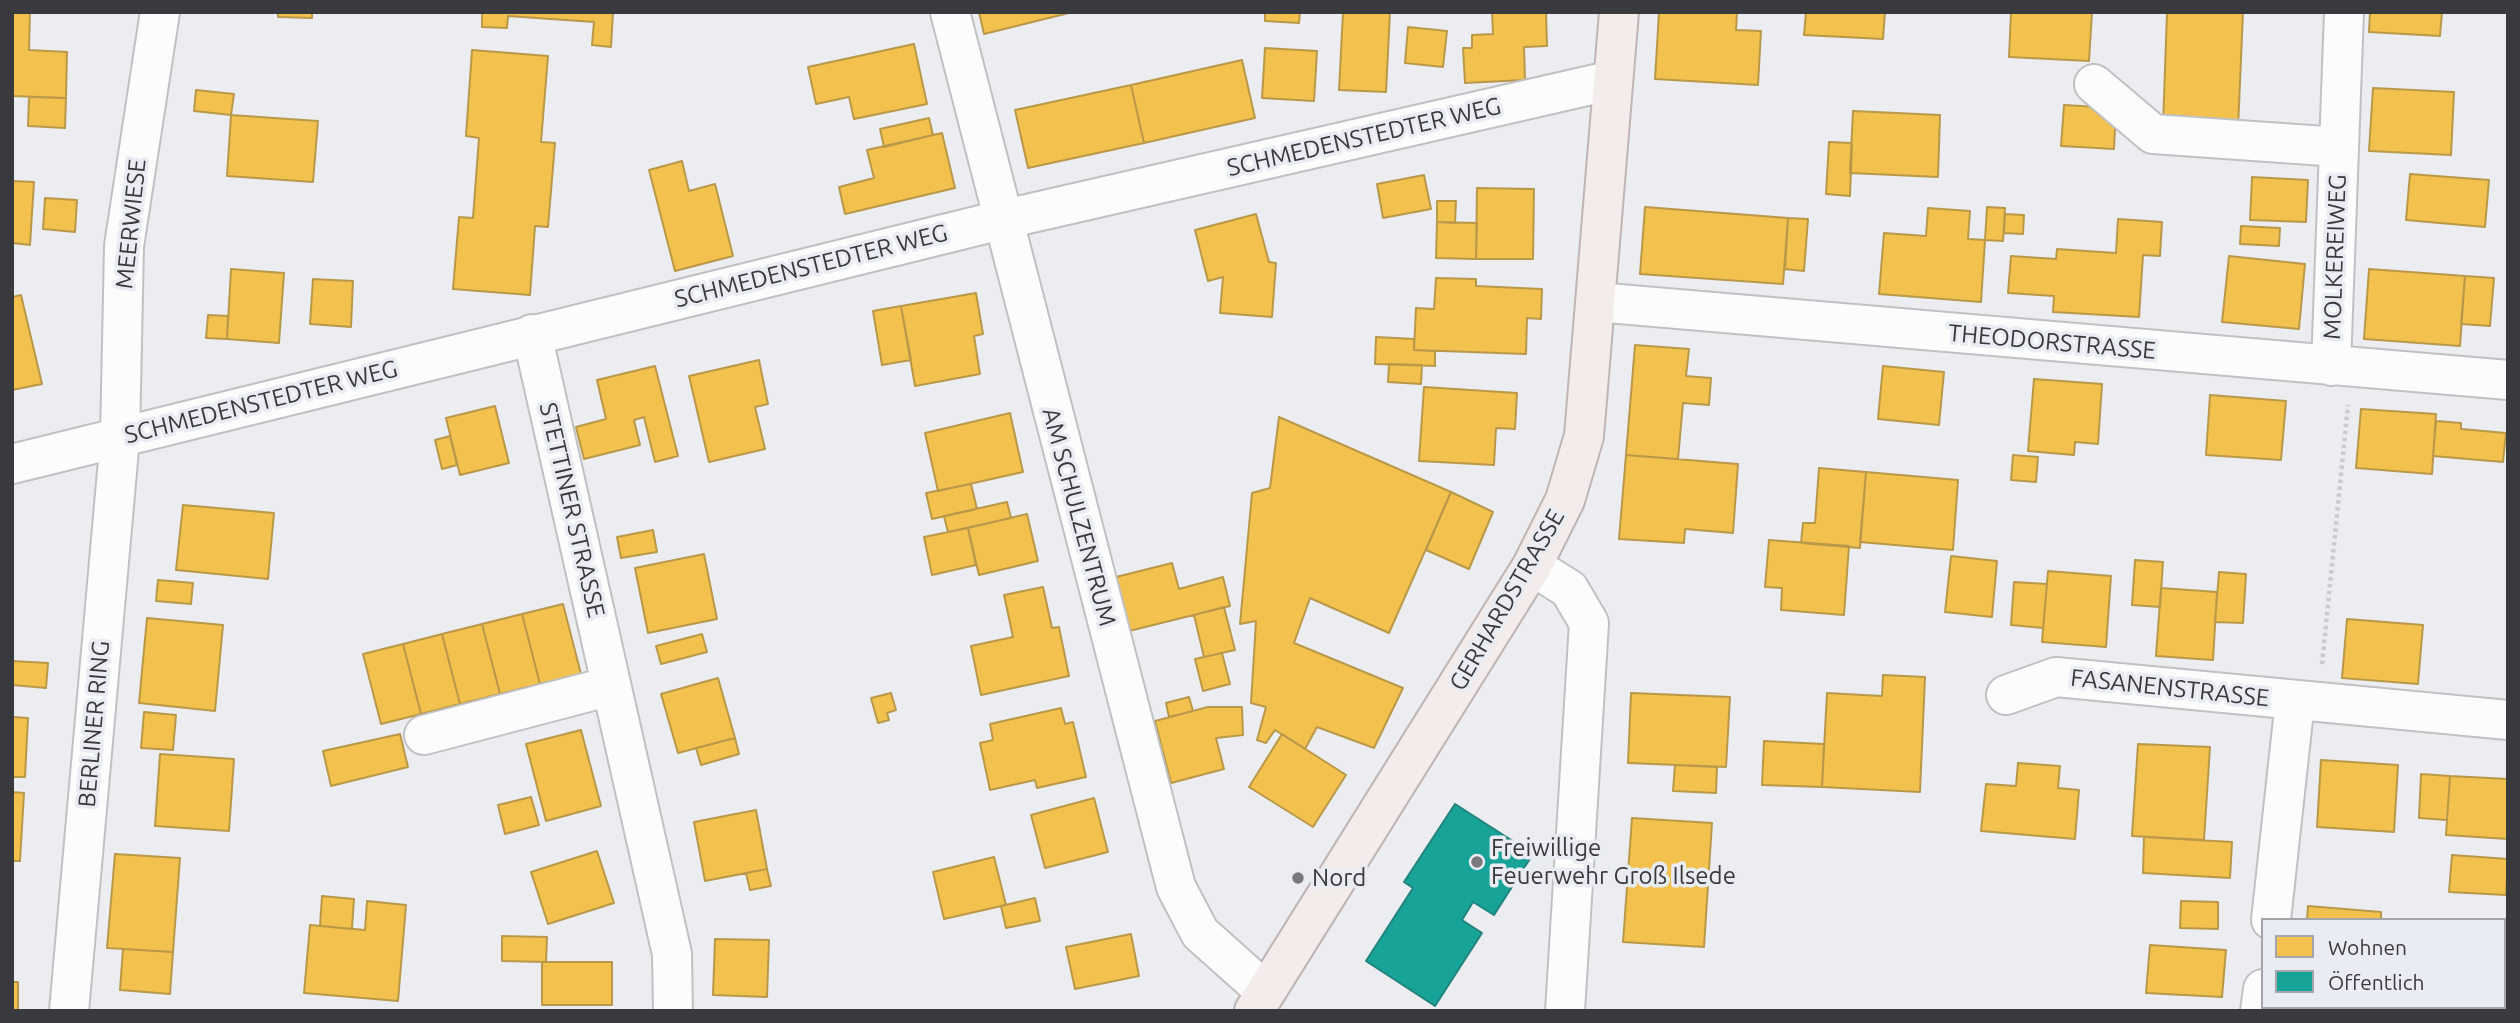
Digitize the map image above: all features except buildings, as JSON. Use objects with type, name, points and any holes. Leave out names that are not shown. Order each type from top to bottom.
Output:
[{"type":"main road","name":"GERHARDSTRASSE","points":[[1259,1001],[1532,566],[1566,500],[1584,436],[1619,12]]},
{"type":"street","name":"MEERWIESE","points":[[120,438],[124,246],[160,12]]},
{"type":"street","name":"AM SCHULZENTRUM","points":[[950,12],[1001,220],[1175,887],[1200,933],[1259,1001]]},
{"type":"street","name":"MOLKEREIWEG","points":[[2342,368],[2339,147],[2344,12]]},
{"type":"street","name":"SCHMEDENSTEDTER WEG","points":[[12,464],[1001,220],[1613,80]]},
{"type":"street","name":"MOLKEREIWEG","points":[[2094,84],[2153,134],[2339,147]]},
{"type":"street","name":"THEODORSTRASSE","points":[[1596,302],[2342,368],[2508,380]]},
{"type":"street","name":"STETTINER STRASSE","points":[[532,334],[672,954],[673,1011]]},
{"type":"street","name":"BERLINER RING","points":[[69,1011],[120,438]]},
{"type":"street","points":[[1532,566],[1569,589],[1589,624],[1565,1011]]},
{"type":"street","name":"FASANENSTRASSE","points":[[2006,695],[2056,677],[2508,720]]},
{"type":"street","points":[[424,735],[611,686]]},
{"type":"street","name":"FASANENSTRASSE","points":[[2271,918],[2307,701]]},
{"type":"path","points":[[2307,701],[2342,368]]},
{"type":"place","name":"Freiwillige Feuerwehr Groß Ilsede","points":[[1477,862]]},
{"type":"place","name":"Nord","points":[[1298,878]]}]
